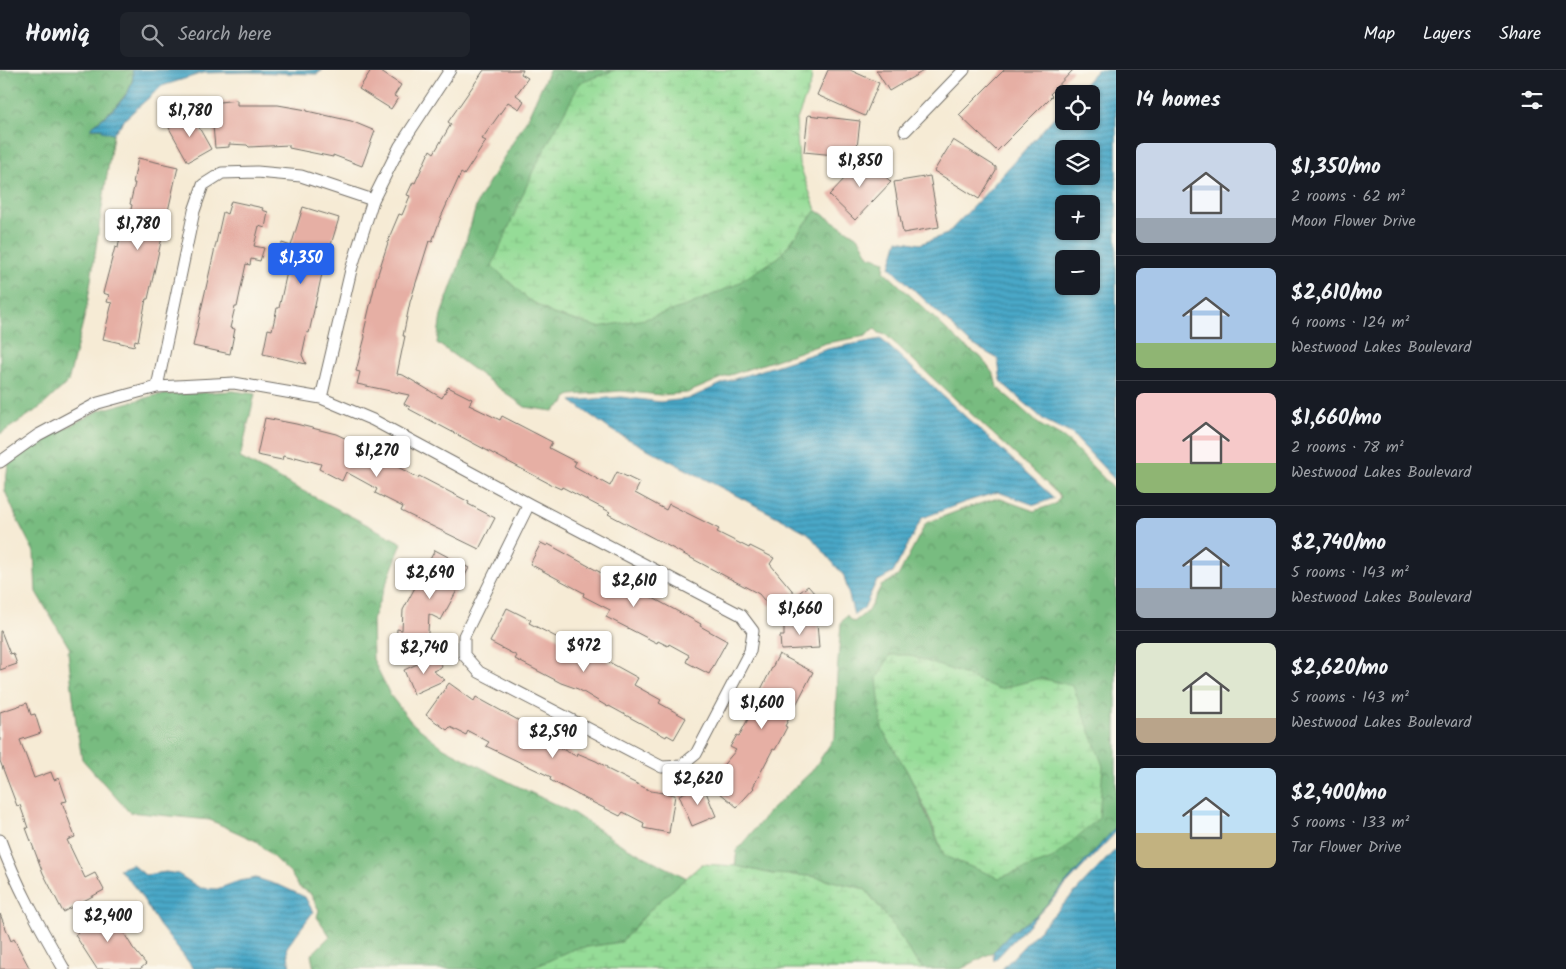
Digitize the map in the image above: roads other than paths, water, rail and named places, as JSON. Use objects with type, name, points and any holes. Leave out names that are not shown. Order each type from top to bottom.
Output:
[{"type":"street","points":[[321,398],[351,270],[373,200],[400,146],[450,70]]},
{"type":"street","points":[[905,131],[964,70]]},
{"type":"street","points":[[157,387],[194,211],[203,185],[222,173],[257,172],[292,175],[301,176],[373,200]]},
{"type":"street","points":[[0,462],[38,435],[98,403],[157,387],[234,383],[321,398],[373,420],[741,615],[753,631],[750,651],[696,754],[681,766],[662,767],[479,672],[464,654],[464,636],[529,504]]},
{"type":"street","points":[[0,840],[37,923],[64,969]]},
{"type":"water","points":[[132,70],[323,70],[317,74],[203,73],[162,86],[126,118],[113,134],[102,131],[102,128],[90,128],[112,110],[126,95],[133,79]]},
{"type":"water","points":[[1097,70],[1116,70],[1116,481],[1072,434],[1044,420],[1001,382],[998,359],[970,343],[890,267],[898,240],[920,244],[947,234],[1055,116],[1055,130],[1100,130],[1100,85],[1083,85]]},
{"type":"water","points":[[881,339],[1054,498],[1035,505],[998,492],[922,518],[893,573],[876,582],[864,608],[854,615],[844,576],[808,533],[611,430],[571,401],[621,397],[660,402],[688,399],[728,381],[828,349]]},
{"type":"water","points":[[1116,827],[1116,832],[994,961],[993,952],[1012,932],[1038,914]]},
{"type":"water","points":[[1116,849],[1116,969],[1002,969]]},
{"type":"water","points":[[132,864],[145,875],[166,872],[178,874],[200,888],[217,889],[239,881],[256,878],[281,886],[305,897],[313,912],[287,947],[290,969],[194,969],[159,925],[138,891],[119,869]]}]
